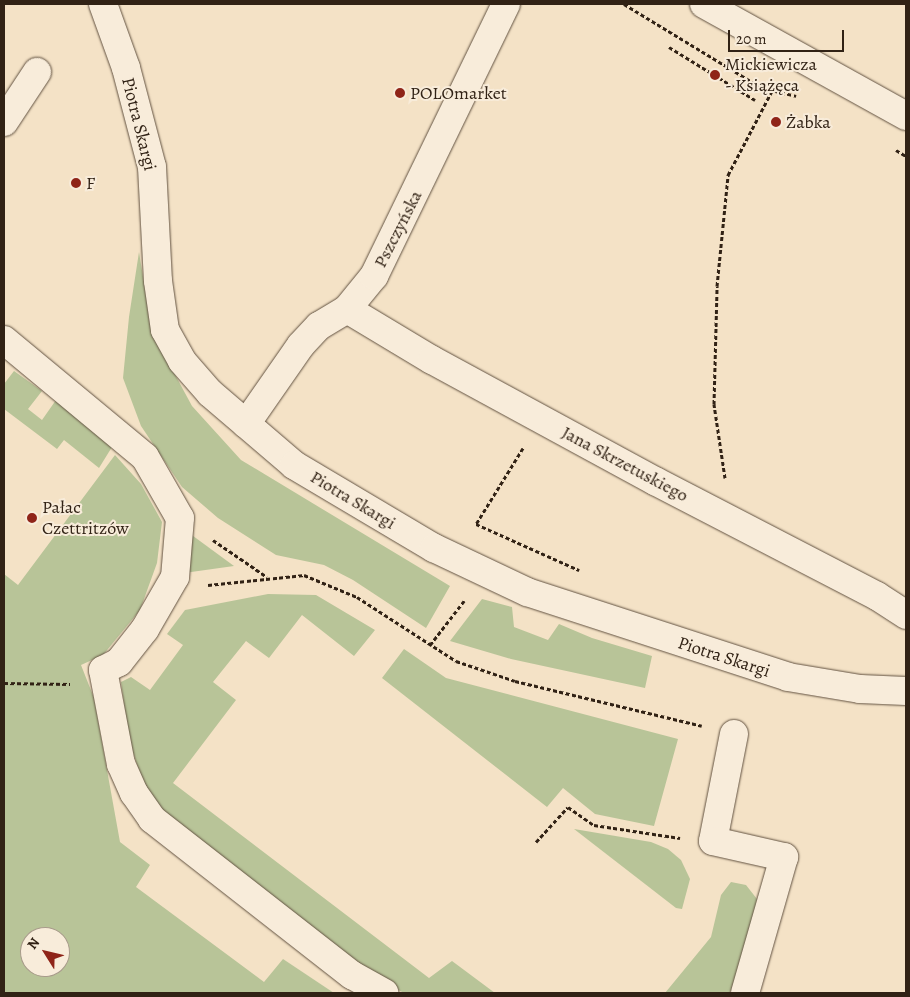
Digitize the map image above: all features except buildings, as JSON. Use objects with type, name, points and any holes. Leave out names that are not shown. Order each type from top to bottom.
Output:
[{"type":"street","name":"Piotra Skargi","points":[[103,4],[126,68],[152,166],[158,281],[165,330],[182,362],[210,394],[294,465],[434,548],[527,592],[788,677],[860,689],[906,691]]},
{"type":"street","name":"Pszczyńska","points":[[246,424],[301,345],[319,326],[347,309],[374,276],[506,4]]},
{"type":"street","points":[[704,4],[906,116]]},
{"type":"street","points":[[4,122],[37,72]]},
{"type":"street","name":"Jana Skrzetuskiego","points":[[347,309],[440,364],[655,481],[877,596],[906,615]]},
{"type":"street","points":[[4,340],[146,458],[179,517],[175,577],[145,629],[119,662],[103,670],[121,764],[134,793],[152,819],[352,975],[384,993]]},
{"type":"street","points":[[734,734],[713,840],[784,857],[745,993]]},
{"type":"path","points":[[624,4],[762,88],[804,101]]},
{"type":"path","points":[[669,47],[756,100]]},
{"type":"path","points":[[727,482],[714,404],[717,286],[728,176],[772,91]]},
{"type":"path","points":[[525,445],[476,524],[583,572]]},
{"type":"path","points":[[179,517],[267,577]]},
{"type":"path","points":[[167,591],[267,577],[304,575],[348,593],[456,662],[515,682],[734,734]]},
{"type":"path","points":[[430,645],[467,596]]},
{"type":"path","points":[[4,683],[74,684],[103,670]]},
{"type":"path","points":[[536,842],[568,807],[594,825],[652,835],[713,840]]},
{"type":"green space","points":[[139,252],[152,332],[192,406],[241,460],[450,586],[426,628],[353,580],[324,565],[276,555],[218,518],[182,487],[141,426],[123,378],[129,317]]},
{"type":"green space","points":[[14,371],[42,391],[28,409],[42,420],[56,400],[112,447],[99,468],[64,440],[57,449],[4,409],[4,384]]},
{"type":"green space","points":[[115,455],[141,484],[162,522],[157,563],[140,610],[103,655],[81,665],[94,698],[120,842],[150,865],[136,887],[264,982],[283,959],[334,993],[4,993],[4,574],[18,585]]},
{"type":"green space","points":[[189,533],[234,566],[184,573]]},
{"type":"green space","points":[[268,594],[316,595],[375,630],[354,656],[302,615],[269,658],[246,641],[213,682],[236,700],[173,783],[429,978],[452,961],[495,993],[404,993],[359,969],[161,813],[143,783],[129,740],[121,682],[131,677],[150,690],[183,645],[167,634],[185,610]]},
{"type":"green space","points":[[482,599],[512,607],[514,627],[548,640],[559,624],[592,638],[652,656],[645,688],[511,659],[450,641]]},
{"type":"green space","points":[[404,649],[446,678],[678,739],[654,826],[595,814],[563,788],[547,807],[382,678]]},
{"type":"green space","points":[[574,829],[651,842],[668,849],[681,860],[690,879],[682,909],[676,908]]},
{"type":"green space","points":[[731,882],[746,885],[757,899],[751,933],[735,985],[729,993],[665,993],[711,937],[721,895]]},
{"type":"place","name":"Mickiewicza - Książęca","points":[[715,75]]},
{"type":"place","name":"POLOmarket","points":[[400,93]]},
{"type":"place","name":"Żabka","points":[[776,122]]},
{"type":"place","name":"F","points":[[76,183]]},
{"type":"place","name":"Pałac Czettritzów","points":[[32,518]]}]
